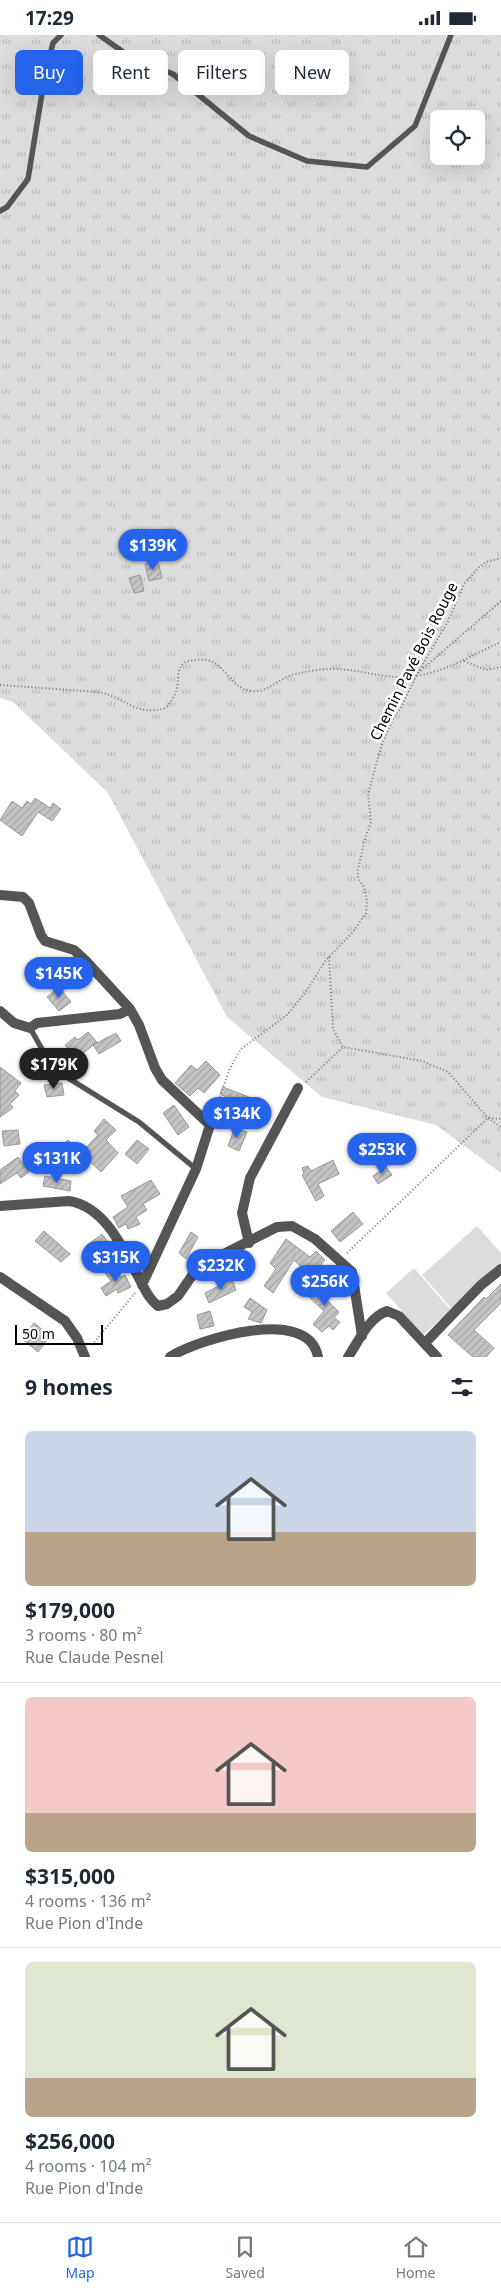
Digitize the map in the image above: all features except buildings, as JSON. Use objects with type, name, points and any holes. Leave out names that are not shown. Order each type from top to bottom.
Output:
[{"type":"street","points":[[0,895],[23,897],[29,903],[45,941],[74,950],[85,959],[130,1009],[139,1025],[155,1068],[162,1080],[210,1125],[196,1169],[142,1285]]},
{"type":"street","points":[[0,1011],[14,1023],[30,1028],[37,1023],[120,1013],[130,1009]]},
{"type":"street","points":[[249,1243],[242,1213],[250,1178],[298,1088]]},
{"type":"street","points":[[0,1206],[69,1201],[85,1207],[104,1220],[152,1301],[158,1306],[167,1304],[178,1296],[198,1267],[249,1243],[277,1227],[292,1226],[315,1239],[352,1272],[355,1279],[362,1336]]},
{"type":"street","points":[[424,1343],[481,1285],[501,1269]]},
{"type":"street","points":[[0,1277],[65,1321],[77,1339],[84,1356]]},
{"type":"street","points":[[348,1357],[372,1321],[387,1311],[399,1315],[437,1357]]},
{"type":"street","points":[[170,1357],[190,1346],[230,1335],[276,1329],[298,1333],[310,1339],[317,1349],[318,1357]]},
{"type":"lane","points":[[0,211],[7,207],[28,179],[45,75],[53,43],[61,35]]},
{"type":"lane","points":[[100,35],[129,56],[173,74],[249,136],[307,161],[367,167],[415,126],[450,35]]},
{"type":"lane","points":[[30,1028],[47,1058],[60,1073],[139,1121],[196,1169]]},
{"type":"path","name":"Chemin Pavé Bois Rouge","points":[[329,957],[353,932],[366,913],[367,901],[364,887],[358,877],[364,842],[371,822],[368,794],[382,744],[416,676],[448,621],[465,583],[480,566],[486,562],[501,558]]},
{"type":"path","points":[[416,676],[501,601]]},
{"type":"path","points":[[0,685],[98,692],[109,694],[144,711],[157,711],[166,708],[173,699],[179,670],[184,663],[204,659],[219,665],[236,685],[253,692],[263,690],[293,674],[337,669],[403,677],[416,676],[464,661],[501,642]]},
{"type":"path","points":[[464,661],[486,670],[501,667]]},
{"type":"path","points":[[329,957],[334,1029],[343,1047]]},
{"type":"path","points":[[210,1125],[230,1068],[241,1049],[287,1015],[329,957]]},
{"type":"path","points":[[298,1088],[343,1047]]},
{"type":"path","points":[[343,1047],[422,1061],[448,1072],[488,1118],[501,1127]]},
{"type":"path","points":[[340,1260],[488,1118],[501,1119]]},
{"type":"path","points":[[84,1356],[142,1285]]},
{"type":"green space","points":[[0,35],[501,35],[501,1173],[436,1125],[322,1097],[227,1017],[108,793],[13,702],[0,698]]},
{"type":"green space","points":[[477,1226],[501,1253],[501,1266],[452,1309],[422,1275]]},
{"type":"green space","points":[[414,1268],[451,1310],[423,1335],[386,1293]]}]
